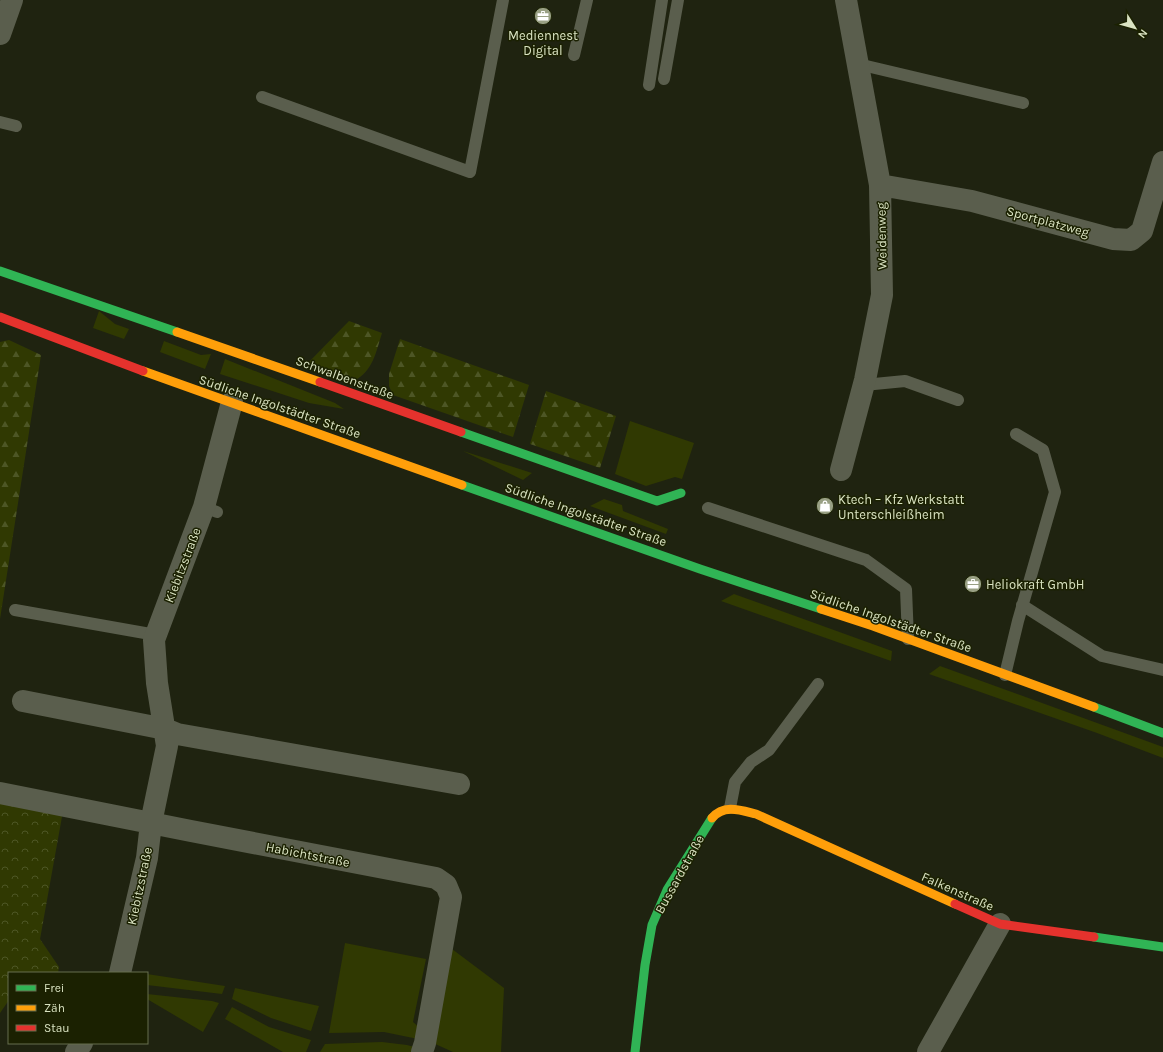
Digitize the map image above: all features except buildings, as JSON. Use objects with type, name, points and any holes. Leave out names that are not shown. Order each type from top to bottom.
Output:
[{"type":"street","points":[[0,34],[12,0]]},
{"type":"street","name":"Weidenweg","points":[[841,470],[864,386],[882,295],[880,186],[846,0]]},
{"type":"street","name":"Sportplatzweg","points":[[880,186],[972,201],[1113,238],[1131,240],[1142,231],[1163,162]]},
{"type":"street","name":"Schwalbenstraße","points":[[0,271],[272,365],[657,502],[681,493]]},
{"type":"street","name":"Südliche Ingolstädter Straße","points":[[0,317],[232,402],[700,569],[873,626],[1163,733]]},
{"type":"street","name":"Kiebitzstraße","points":[[120,972],[147,858],[151,823],[167,746],[157,683],[154,640],[210,509],[232,402]]},
{"type":"street","points":[[23,701],[165,729],[177,734],[459,784]]},
{"type":"street","name":"Habichtstraße","points":[[0,793],[436,878],[446,885],[451,897],[451,903],[425,1043],[422,1052]]},
{"type":"street","name":"Falkenstraße","points":[[730,808],[756,814],[1000,924],[1163,947]]},
{"type":"street","name":"Bussardstraße","points":[[635,1052],[645,965],[652,924],[667,890],[708,823],[722,809],[730,808]]},
{"type":"street","points":[[928,1052],[1000,924]]},
{"type":"lane","points":[[262,97],[470,172],[503,0]]},
{"type":"lane","points":[[574,55],[587,0]]},
{"type":"lane","points":[[649,85],[662,0]]},
{"type":"lane","points":[[664,79],[678,0]]},
{"type":"lane","points":[[858,64],[1023,103]]},
{"type":"lane","points":[[0,122],[16,126]]},
{"type":"lane","points":[[864,386],[905,381],[958,400]]},
{"type":"lane","points":[[1005,675],[1022,605],[1055,492],[1043,450],[1016,434]]},
{"type":"lane","points":[[708,508],[866,560],[906,589],[908,639]]},
{"type":"lane","points":[[1022,605],[1102,656],[1163,670]]},
{"type":"lane","points":[[15,610],[156,635]]},
{"type":"lane","points":[[730,808],[735,782],[751,762],[769,750],[818,684]]},
{"type":"green space","points":[[99,311],[115,324],[129,329],[124,339],[93,328]]},
{"type":"green space","points":[[349,321],[382,333],[376,354],[370,366],[366,372],[354,381],[307,364]]},
{"type":"green space","points":[[400,339],[529,385],[513,437],[393,395],[389,386],[389,374]]},
{"type":"green space","points":[[9,340],[41,355],[0,619],[0,342]]},
{"type":"green space","points":[[164,341],[201,355],[211,354],[205,369],[160,352]]},
{"type":"green space","points":[[225,359],[335,403],[344,409],[309,403],[220,374]]},
{"type":"green space","points":[[546,391],[616,416],[600,468],[530,444]]},
{"type":"green space","points":[[630,421],[694,443],[682,479],[675,477],[646,486],[615,474]]},
{"type":"green space","points":[[463,451],[532,473],[523,480]]},
{"type":"green space","points":[[604,499],[622,505],[623,511],[668,529],[666,534],[590,506]]},
{"type":"green space","points":[[734,594],[892,651],[891,661],[721,601]]},
{"type":"green space","points":[[940,666],[1163,747],[1163,758],[1097,733],[929,674]]},
{"type":"green space","points":[[0,802],[63,811],[40,939],[59,967],[58,972],[8,972],[8,1001],[0,1013]]},
{"type":"green space","points":[[345,943],[426,959],[413,1022],[420,1028],[418,1039],[384,1032],[329,1033]]},
{"type":"green space","points":[[452,949],[504,988],[501,1052],[453,1052],[433,1043]]},
{"type":"green space","points":[[148,974],[225,986],[222,994],[148,985]]},
{"type":"green space","points":[[235,988],[319,1006],[311,1031],[271,1018],[232,999]]},
{"type":"green space","points":[[148,994],[219,1003],[203,1032],[148,1000]]},
{"type":"green space","points":[[232,1007],[269,1027],[311,1040],[306,1052],[283,1052],[225,1019]]},
{"type":"green space","points":[[382,1042],[418,1048],[416,1052],[320,1052],[325,1044]]},
{"type":"traffic: fast","points":[[0,271],[177,332]]},
{"type":"traffic: fast","points":[[461,432],[657,501],[681,493]]},
{"type":"traffic: fast","points":[[462,485],[700,569],[821,609]]},
{"type":"traffic: fast","points":[[1094,707],[1163,733]]},
{"type":"traffic: fast","points":[[635,1052],[645,965],[652,925],[667,890],[712,818]]},
{"type":"traffic: fast","points":[[1094,937],[1163,947]]},
{"type":"traffic: slow","points":[[177,332],[320,382]]},
{"type":"traffic: slow","points":[[143,371],[462,485]]},
{"type":"traffic: slow","points":[[821,609],[873,626],[1094,707]]},
{"type":"traffic: slow","points":[[712,818],[722,811],[732,809],[756,814],[955,904]]},
{"type":"traffic: jam","points":[[0,317],[143,371]]},
{"type":"traffic: jam","points":[[320,382],[461,432]]},
{"type":"traffic: jam","points":[[955,904],[1000,924],[1094,937]]},
{"type":"place","name":"Mediennest Digital","points":[[543,16]]},
{"type":"place","name":"Ktech – Kfz Werkstatt Unterschleißheim","points":[[825,506]]},
{"type":"place","name":"Heliokraft GmbH","points":[[973,584]]}]
